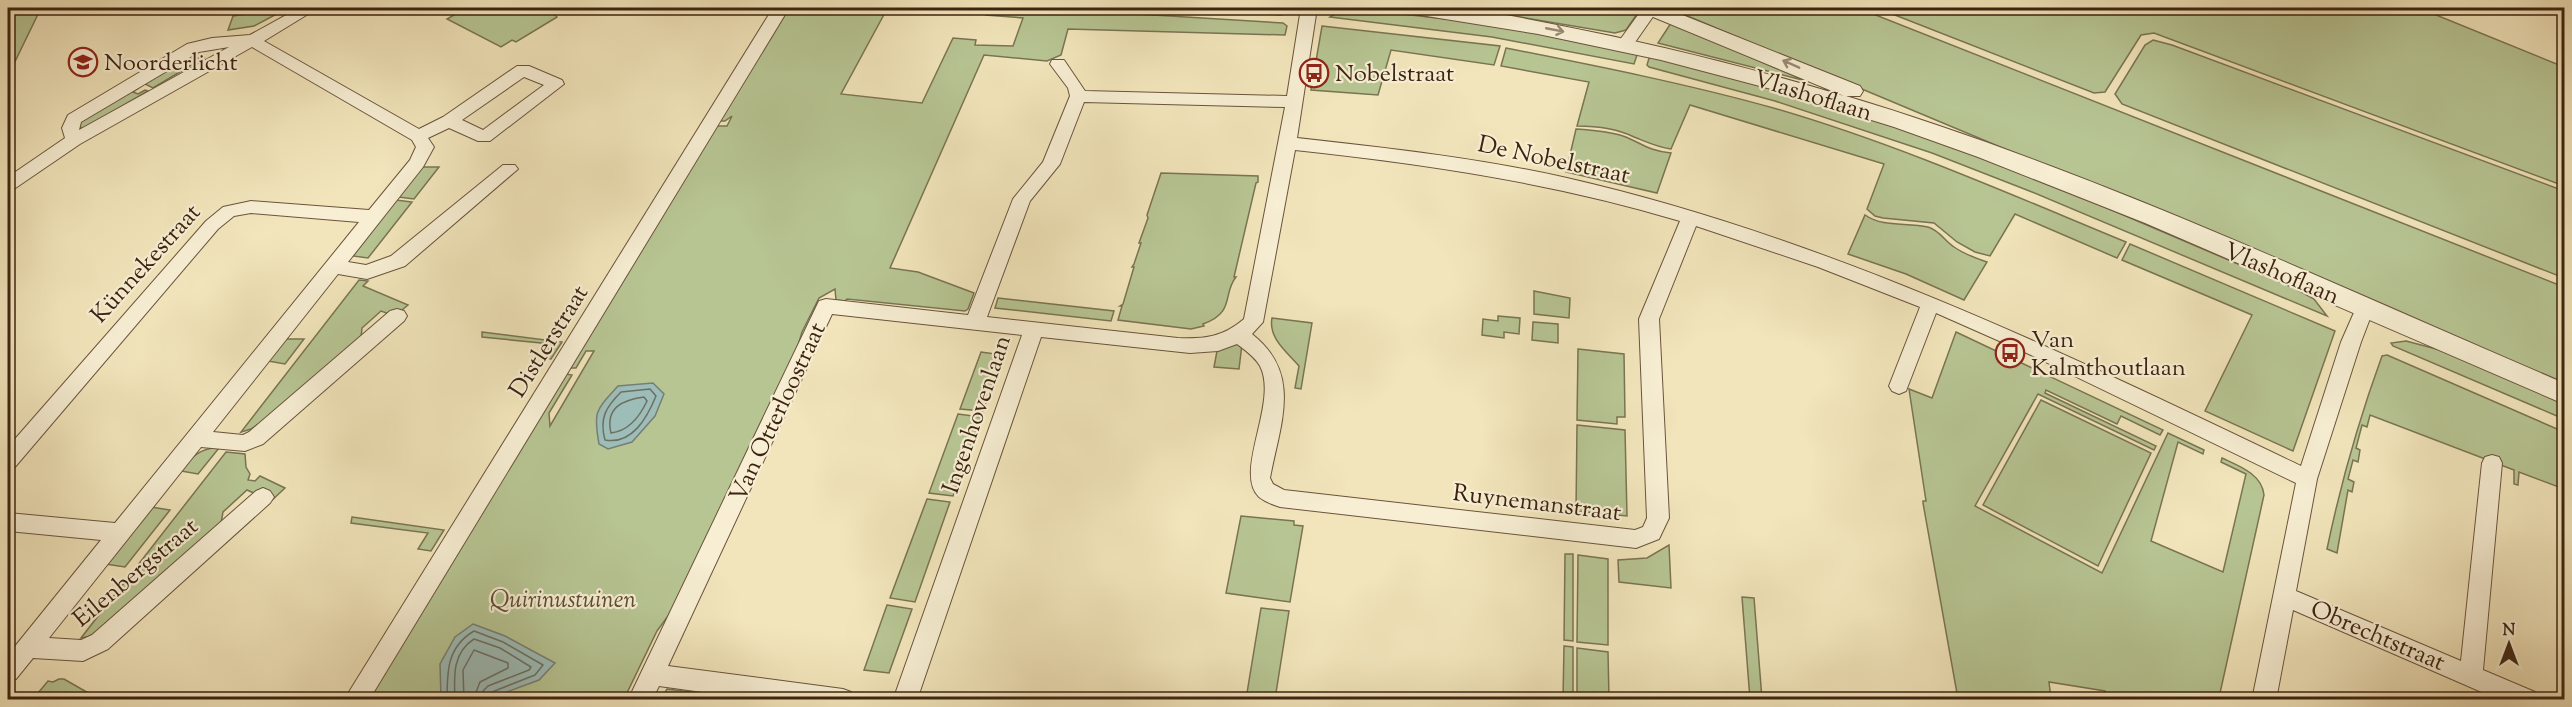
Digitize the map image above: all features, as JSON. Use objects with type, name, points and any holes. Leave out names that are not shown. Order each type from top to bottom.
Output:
[{"type":"street","points":[[8,185],[74,140],[70,128],[74,118],[193,48],[225,41],[251,40],[310,8]]},
{"type":"street","name":"Distlerstraat","points":[[356,699],[781,8]]},
{"type":"street","points":[[1239,335],[1253,322],[1288,143],[1309,8]]},
{"type":"street","name":"Vlashoflaan","points":[[1414,8],[1497,19],[1625,44],[1723,68],[1816,95],[1998,156]]},
{"type":"street","name":"Vlashoflaan","points":[[1625,44],[1649,8],[1783,61],[1998,156],[2142,212],[2565,394]]},
{"type":"street","points":[[251,40],[418,136],[449,121],[523,70],[556,84],[484,137],[449,121]]},
{"type":"street","points":[[975,322],[1022,199],[1051,164],[1078,96],[1077,87],[1058,64]]},
{"type":"street","points":[[1078,96],[1293,102]]},
{"type":"street","name":"Eilenbergstraat","points":[[8,672],[417,163],[425,147],[418,136]]},
{"type":"street","name":"De Nobelstraat","points":[[1288,143],[1418,157],[1602,193],[1690,218],[1797,253],[1930,304],[2036,349],[2307,479]]},
{"type":"street","points":[[333,266],[368,272],[398,261],[509,169]]},
{"type":"street","name":"Künnekestraat","points":[[8,461],[212,225],[229,212],[251,207],[373,217]]},
{"type":"street","name":"Ruynemanstraat","points":[[1239,335],[1255,347],[1271,365],[1275,388],[1260,478],[1266,490],[1280,498],[1636,539],[1651,533],[1658,518],[1649,319],[1690,218]]},
{"type":"street","points":[[1899,386],[1930,304]]},
{"type":"street","name":"Van Otterloostraat","points":[[640,699],[826,306],[1034,329]]},
{"type":"street","points":[[2264,699],[2307,479],[2351,342],[2365,308]]},
{"type":"street","points":[[195,438],[245,443],[256,438],[397,316]]},
{"type":"street","name":"Ingenhovenlaan","points":[[906,699],[1034,329],[1192,346],[1219,344],[1239,335]]},
{"type":"street","name":"Obrechtstraat","points":[[2471,675],[2492,463]]},
{"type":"street","name":"Eilenbergstraat","points":[[27,647],[83,651],[100,642],[263,497]]},
{"type":"street","points":[[8,522],[118,534]]},
{"type":"street","name":"Obrechtstraat","points":[[2285,596],[2528,699]]},
{"type":"street","points":[[652,674],[843,699]]},
{"type":"green space","points":[[8,8],[41,8],[8,76]]},
{"type":"green space","points":[[261,8],[288,8],[254,26],[228,30],[233,16],[259,12]]},
{"type":"green space","points":[[466,8],[556,8],[553,10],[558,12],[555,15],[557,17],[516,42],[512,40],[501,47],[447,19]]},
{"type":"green space","name":"Quirinustuinen","points":[[789,8],[949,8],[937,13],[887,9],[841,94],[922,103],[953,38],[976,40],[975,45],[1013,46],[1023,18],[986,15],[989,8],[1038,8],[1283,23],[1287,26],[1285,35],[1068,29],[1061,55],[1047,61],[984,55],[890,268],[918,272],[974,293],[968,309],[965,311],[847,299],[845,301],[836,300],[835,289],[819,298],[802,332],[796,352],[671,612],[657,631],[624,699],[366,700],[566,374],[572,375],[549,413],[550,426],[594,351],[586,351],[576,368],[569,368],[717,126],[727,126],[732,116],[725,121],[720,121]]},
{"type":"green space","points":[[1166,8],[1278,8],[1285,13],[1282,15]]},
{"type":"green space","points":[[1466,8],[1628,8],[1634,9],[1637,14],[1626,30],[1615,33]]},
{"type":"green space","points":[[1682,8],[1858,8],[2564,287],[2564,383],[1678,12]]},
{"type":"green space","points":[[1877,8],[2419,8],[2564,67],[2564,186],[2154,33],[2141,35],[2105,92],[2094,93]]},
{"type":"green space","points":[[1357,9],[1482,23],[1638,52],[1634,64],[1492,37],[1330,17],[1340,11]]},
{"type":"green space","points":[[1671,23],[1806,81],[1658,43]]},
{"type":"green space","points":[[1322,26],[1500,46],[1494,65],[1391,50],[1378,95],[1311,90]]},
{"type":"green space","points":[[2153,40],[2172,45],[2564,191],[2564,278],[2122,104],[2115,94],[2145,45]]},
{"type":"green space","points":[[1506,48],[1710,91],[1822,123],[1954,171],[2126,242],[2117,258],[2015,214],[1990,256],[1975,252],[1957,242],[1934,223],[1883,218],[1875,216],[1867,209],[1884,164],[1690,105],[1671,149],[1613,130],[1577,126],[1589,82],[1501,66]]},
{"type":"green space","points":[[1650,55],[1719,72],[1940,141],[2065,190],[2294,288],[2314,299],[2327,316],[2032,192],[1932,153],[1775,101],[1649,67],[1647,65]]},
{"type":"green space","points":[[205,57],[153,88],[143,83],[182,60]]},
{"type":"green space","points":[[138,86],[140,87],[133,92],[138,94],[145,90],[148,91],[85,128],[79,128],[79,122]]},
{"type":"green space","points":[[1576,129],[1617,134],[1651,149],[1671,153],[1657,193],[1566,172]]},
{"type":"green space","points":[[423,167],[439,167],[414,199],[398,197]]},
{"type":"green space","points":[[1161,173],[1258,176],[1234,277],[1236,277],[1227,302],[1220,314],[1203,324],[1204,326],[1191,329],[1118,320],[1122,306],[1120,306],[1123,304]]},
{"type":"green space","points":[[396,200],[412,202],[368,258],[353,256]]},
{"type":"green space","points":[[1865,215],[1880,222],[1932,228],[1951,245],[1970,256],[1987,262],[1964,300],[1906,274],[1848,254]]},
{"type":"green space","points":[[2130,244],[2335,331],[2293,451],[2205,411],[2252,315],[2122,260]]},
{"type":"green space","points":[[359,280],[368,281],[363,286],[408,305],[395,316],[381,311],[362,328],[361,337],[260,423],[241,432]]},
{"type":"green space","points":[[1534,291],[1570,298],[1569,318],[1534,314]]},
{"type":"green space","points":[[998,298],[1114,311],[1111,321],[995,308]]},
{"type":"green space","points":[[1498,316],[1520,318],[1519,334],[1504,332],[1504,338],[1482,335],[1483,319],[1498,321]]},
{"type":"green space","points":[[1272,318],[1312,323],[1301,389],[1295,388],[1299,366],[1276,338]]},
{"type":"green space","points":[[1533,322],[1558,324],[1558,343],[1532,340]]},
{"type":"green space","points":[[482,332],[562,342],[551,359],[544,358],[551,344],[482,337]]},
{"type":"green space","points":[[1956,332],[2163,430],[2160,435],[2121,416],[2117,424],[2046,390],[2045,393],[2156,446],[2154,450],[2038,394],[1975,506],[2102,573],[2168,433],[2204,450],[2203,454],[2178,442],[2151,541],[2223,572],[2246,474],[2221,462],[2222,458],[2249,472],[2259,481],[2264,495],[2220,693],[2226,696],[2225,699],[2107,699],[2105,691],[2049,682],[2051,699],[1958,699],[1923,503],[1926,501],[1909,389],[1932,398]]},
{"type":"green space","points":[[286,339],[304,339],[285,364],[268,361]]},
{"type":"green space","points":[[2406,341],[2440,350],[2564,403],[2564,419],[2393,346],[2391,343]]},
{"type":"green space","points":[[1242,344],[1239,369],[1214,367],[1217,351],[1229,345]]},
{"type":"green space","points":[[1578,349],[1624,354],[1625,417],[1617,417],[1617,424],[1577,420]]},
{"type":"green space","points":[[981,352],[1003,355],[983,411],[960,409]]},
{"type":"green space","points":[[2387,355],[2564,432],[2564,489],[2519,472],[2518,485],[2514,484],[2514,470],[2370,415],[2367,427],[2362,425],[2356,448],[2360,450],[2358,462],[2353,460],[2348,479],[2354,482],[2352,492],[2348,490],[2337,553],[2327,549],[2358,427],[2382,356]]},
{"type":"green space","points":[[2041,400],[2151,453],[2098,566],[1983,505]]},
{"type":"green space","points":[[958,414],[981,417],[953,496],[929,493]]},
{"type":"green space","points":[[1577,425],[1625,430],[1627,516],[1576,511]]},
{"type":"green space","points":[[219,448],[198,474],[181,471],[197,454],[207,449]]},
{"type":"green space","points":[[226,452],[245,454],[246,467],[250,474],[248,480],[255,481],[260,476],[285,488],[271,501],[247,490],[223,512],[221,523],[92,636],[81,638]]},
{"type":"green space","points":[[927,499],[950,502],[915,602],[890,598]]},
{"type":"green space","points":[[151,507],[170,510],[125,567],[105,564]]},
{"type":"green space","points":[[1241,516],[1294,521],[1294,525],[1303,526],[1290,602],[1226,593]]},
{"type":"green space","points":[[352,517],[444,530],[431,551],[418,549],[428,533],[351,523]]},
{"type":"green space","points":[[1669,545],[1671,588],[1619,582],[1618,560],[1647,558]]},
{"type":"green space","points":[[1565,554],[1573,554],[1573,641],[1564,640]]},
{"type":"green space","points":[[1578,555],[1608,559],[1608,645],[1577,642]]},
{"type":"green space","points":[[1742,597],[1754,598],[1762,699],[1750,699]]},
{"type":"green space","points":[[887,605],[912,609],[889,673],[864,670]]},
{"type":"green space","points":[[1261,608],[1289,611],[1275,699],[1246,699]]},
{"type":"green space","points":[[1564,646],[1573,647],[1573,699],[1563,699]]},
{"type":"green space","points":[[1577,648],[1608,652],[1609,699],[1577,699]]},
{"type":"green space","points":[[64,679],[99,699],[33,699],[48,681],[53,682]]},
{"type":"green space","points":[[667,689],[747,699],[686,700],[663,696]]},
{"type":"water","points":[[653,383],[664,394],[655,416],[632,442],[608,449],[599,444],[596,424],[598,412],[618,386]]},
{"type":"water","points":[[473,624],[505,636],[555,663],[539,680],[488,699],[441,699],[440,664],[455,637]]},
{"type":"place","name":"Noorderlicht","points":[[83,62]]},
{"type":"place","name":"Nobelstraat","points":[[1314,73]]},
{"type":"place","name":"Van Kalmthoutlaan","points":[[2010,353]]}]
